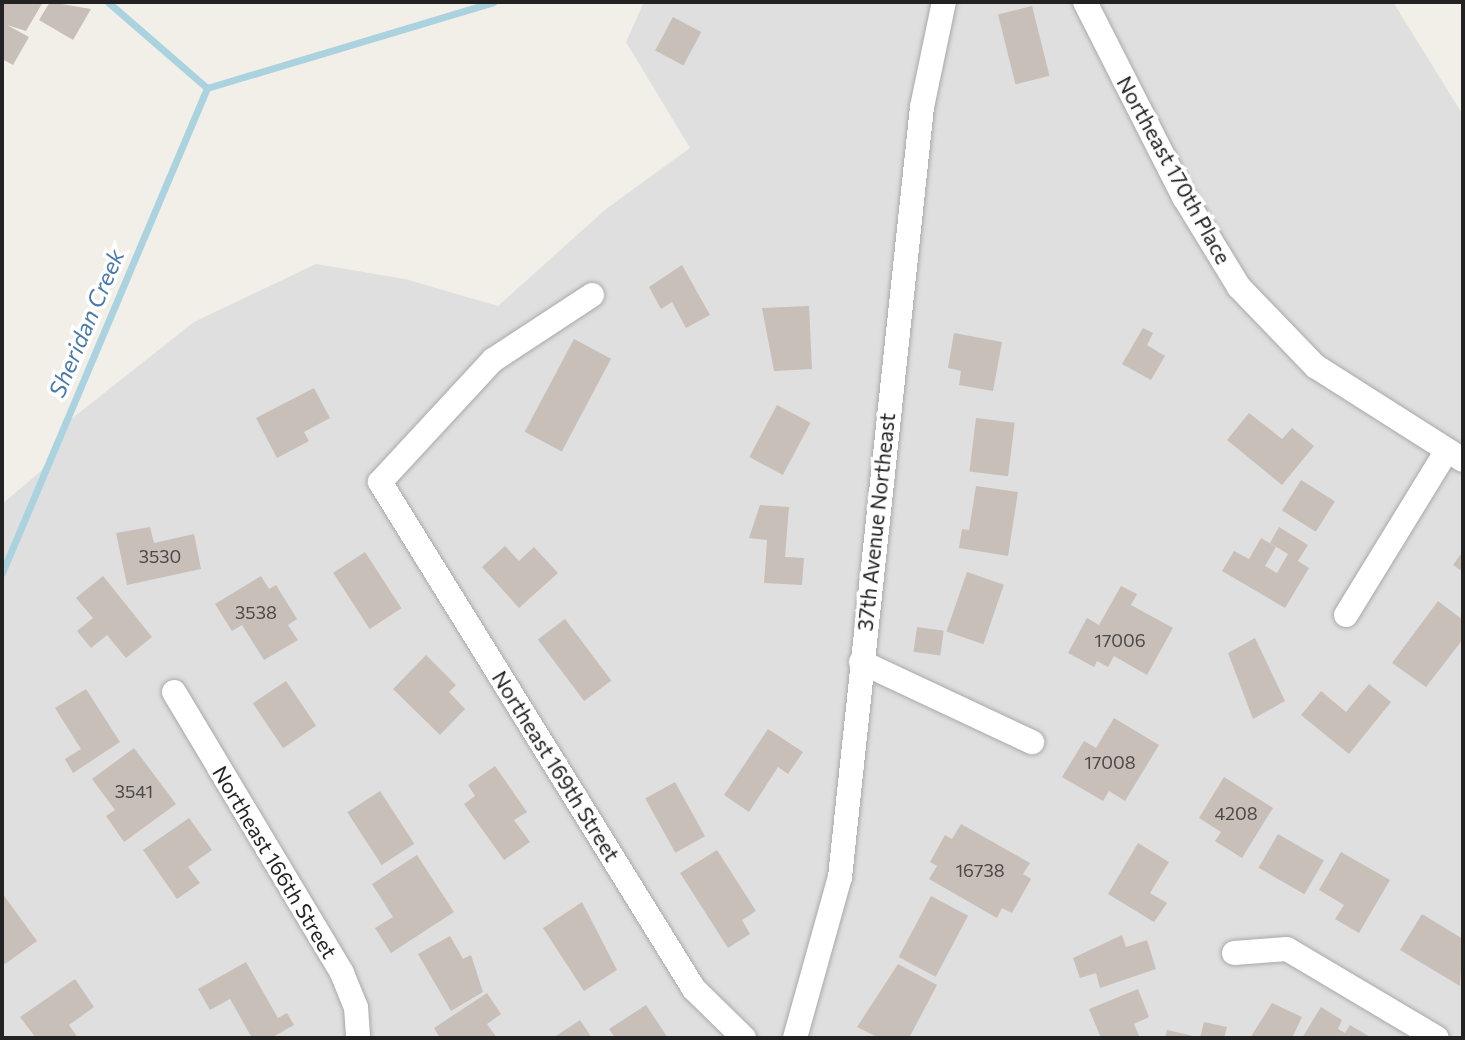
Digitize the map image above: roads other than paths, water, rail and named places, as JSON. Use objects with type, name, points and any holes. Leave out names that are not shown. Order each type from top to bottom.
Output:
[{"type":"street","name":"37th Avenue Northeast","points":[[795,1038],[840,877],[922,107],[944,2]]},
{"type":"street","name":"Northeast 170th Place","points":[[1085,2],[1184,197],[1239,287],[1315,366],[1455,455],[1346,615]]},
{"type":"street","name":"Northeast 169th Street","points":[[592,295],[493,360],[380,482],[694,989],[744,1038]]},
{"type":"street","points":[[861,662],[1032,742]]},
{"type":"street","name":"Northeast 166th Street","points":[[174,692],[342,973],[356,1006],[358,1038]]},
{"type":"street","points":[[1234,953],[1287,948],[1437,1038]]},
{"type":"waterway","points":[[108,2],[207,88],[493,2]]},
{"type":"waterway","name":"Sheridan Creek","points":[[2,573],[207,88]]}]
